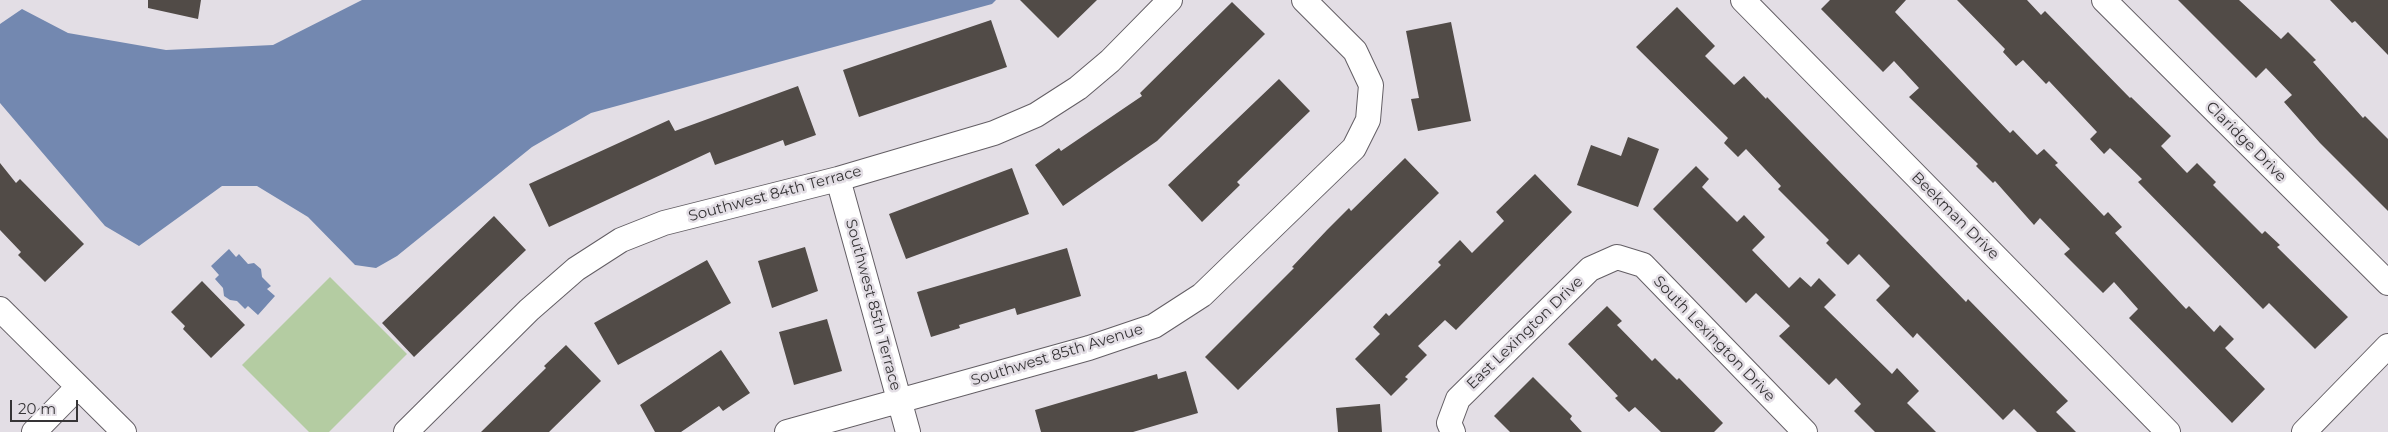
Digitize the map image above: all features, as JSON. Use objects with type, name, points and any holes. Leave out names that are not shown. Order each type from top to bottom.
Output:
[{"type":"street","name":"Southwest 84th Terrace","points":[[406,432],[529,310],[576,268],[621,240],[664,223],[838,179],[994,133],[1036,115],[1078,88],[1110,61],[1170,0]]},
{"type":"street","name":"Southwest 85th Avenue","points":[[787,432],[1089,348],[1154,326],[1202,295],[1354,148],[1368,120],[1371,85],[1354,51],[1304,0]]},
{"type":"street","name":"Beekman Drive","points":[[1743,0],[2168,432]]},
{"type":"street","name":"Claridge Drive","points":[[2104,0],[2388,283]]},
{"type":"street","name":"Southwest 85th Terrace","points":[[838,179],[908,432]]},
{"type":"street","name":"East Lexington Drive","points":[[1451,427],[1458,399],[1590,269],[1617,257]]},
{"type":"street","name":"South Lexington Drive","points":[[1617,257],[1643,265],[1805,432]]},
{"type":"street","points":[[0,309],[119,431]]},
{"type":"street","points":[[2304,432],[2388,346]]},
{"type":"street","points":[[34,432],[78,387]]},
{"type":"green space","points":[[330,277],[407,354],[329,432],[309,432],[242,365]]},
{"type":"water","points":[[362,0],[996,0],[992,4],[591,113],[532,147],[397,256],[376,268],[355,265],[308,217],[257,186],[222,186],[139,246],[105,226],[0,103],[0,24],[22,9],[68,33],[166,50],[273,45]]},
{"type":"water","points":[[229,249],[236,257],[239,254],[248,264],[254,263],[261,269],[262,277],[271,286],[267,289],[275,296],[258,315],[248,306],[245,309],[237,301],[230,300],[224,296],[223,288],[215,279],[219,275],[211,266]]},
{"type":"building","points":[[148,0],[201,0],[198,19],[148,8]]},
{"type":"building","points":[[1020,0],[1097,0],[1058,38]]},
{"type":"building","points":[[1830,0],[1906,0],[1895,12],[2010,133],[2013,130],[2037,155],[2044,149],[2058,163],[2055,165],[2104,216],[2108,212],[2122,227],[2115,233],[2186,309],[2189,306],[2214,332],[2220,325],[2234,339],[2225,348],[2265,389],[2232,423],[2129,318],[2138,309],[2114,282],[2103,293],[2064,254],[2070,249],[2040,218],[2034,225],[1995,181],[1993,183],[1976,166],[1978,164],[1909,97],[1919,88],[1894,61],[1883,72],[1821,9]]},
{"type":"building","points":[[1957,0],[2027,0],[2041,15],[2045,11],[2130,98],[2171,136],[2161,146],[2187,173],[2197,163],[2216,182],[2213,185],[2262,234],[2265,231],[2280,245],[2277,247],[2348,317],[2315,349],[2269,303],[2263,309],[2138,182],[2142,179],[2110,148],[2104,154],[2090,139],[2097,132],[2049,81],[2046,84],[2023,60],[2016,66],[2003,52],[2005,49]]},
{"type":"building","points":[[2178,0],[2239,0],[2281,39],[2288,32],[2316,60],[2313,62],[2363,118],[2365,116],[2388,139],[2388,211],[2320,143],[2284,102],[2292,95],[2266,68],[2256,78]]},
{"type":"building","points":[[2330,0],[2388,0],[2388,55],[2355,21],[2352,23]]},
{"type":"building","points":[[1232,2],[1265,34],[1157,141],[1063,206],[1035,165],[1059,148],[1061,151],[1142,96],[1140,93]]},
{"type":"building","points":[[1677,7],[1715,46],[1705,56],[1734,85],[1744,76],[1766,99],[1767,97],[1966,302],[1968,299],[2068,401],[2056,412],[2076,432],[2037,432],[2014,409],[2003,420],[1917,333],[1913,338],[1876,300],[1890,286],[1859,254],[1848,265],[1826,243],[1829,240],[1778,189],[1781,186],[1746,149],[1738,157],[1724,143],[1728,138],[1636,47]]},
{"type":"building","points":[[991,20],[1007,67],[859,117],[843,70]]},
{"type":"building","points":[[1451,22],[1471,121],[1418,131],[1411,99],[1419,98],[1406,31]]},
{"type":"building","points":[[1279,79],[1310,111],[1237,182],[1240,185],[1202,222],[1168,185]]},
{"type":"building","points":[[798,86],[816,135],[785,146],[783,140],[715,165],[710,152],[549,227],[529,184],[669,120],[675,131]]},
{"type":"building","points":[[1628,137],[1659,149],[1638,207],[1577,185],[1591,145],[1621,156]]},
{"type":"building","points":[[1405,158],[1439,193],[1238,390],[1205,357],[1294,268],[1292,267],[1349,208],[1351,211]]},
{"type":"building","points":[[0,163],[16,183],[20,179],[84,244],[45,282],[18,255],[21,252],[0,230]]},
{"type":"building","points":[[1696,166],[1709,179],[1702,187],[1737,222],[1744,215],[1765,237],[1752,250],[1789,288],[1800,277],[1811,287],[1819,278],[1836,295],[1824,307],[1892,374],[1897,368],[1919,391],[1907,403],[1936,432],[1875,432],[1854,411],[1861,404],[1836,378],[1829,385],[1779,336],[1790,326],[1756,293],[1746,303],[1653,209]]},
{"type":"building","points":[[1012,168],[1029,214],[906,259],[889,214]]},
{"type":"building","points":[[1535,174],[1572,212],[1456,330],[1445,320],[1418,346],[1427,355],[1405,377],[1408,379],[1391,396],[1355,359],[1380,334],[1373,327],[1386,313],[1389,316],[1441,265],[1438,262],[1460,240],[1472,253],[1504,221],[1496,212]]},
{"type":"building","points":[[494,216],[526,250],[414,357],[382,323]]},
{"type":"building","points":[[805,247],[818,291],[772,308],[758,261]]},
{"type":"building","points":[[1067,248],[1081,296],[1017,315],[1015,308],[959,325],[960,328],[931,337],[917,292]]},
{"type":"building","points":[[707,260],[731,303],[618,365],[594,323]]},
{"type":"building","points":[[202,281],[245,325],[211,358],[183,329],[185,326],[171,312]]},
{"type":"building","points":[[1607,306],[1622,321],[1617,325],[1652,361],[1655,358],[1677,380],[1679,378],[1723,423],[1714,432],[1661,432],[1635,407],[1629,412],[1615,398],[1618,396],[1568,344]]},
{"type":"building","points":[[827,319],[842,371],[794,385],[779,332]]},
{"type":"building","points":[[566,345],[601,381],[549,432],[481,432],[546,368],[544,366]]},
{"type":"building","points":[[721,350],[750,393],[723,411],[719,406],[681,432],[655,432],[640,405]]},
{"type":"building","points":[[1186,371],[1198,413],[1133,432],[1041,432],[1035,410],[1157,374],[1158,379]]},
{"type":"building","points":[[1533,377],[1572,416],[1570,419],[1582,432],[1510,432],[1494,416]]},
{"type":"building","points":[[1380,404],[1382,432],[1338,432],[1336,408]]}]
